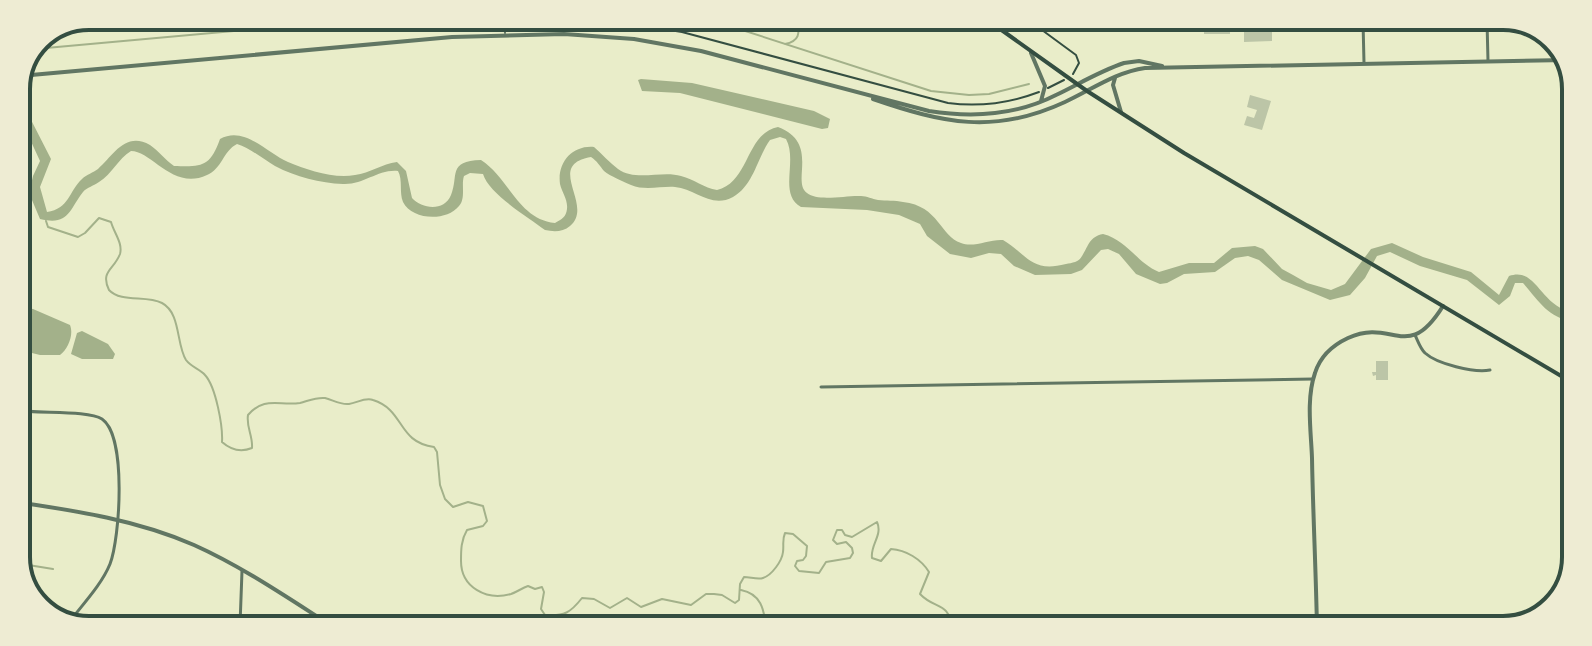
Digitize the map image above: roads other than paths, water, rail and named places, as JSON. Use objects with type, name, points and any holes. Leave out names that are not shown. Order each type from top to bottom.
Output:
[{"type":"main road","points":[[1001,30],[1122,114],[1562,376]]},
{"type":"street","points":[[1363,30],[1364,63]]},
{"type":"street","points":[[1487,30],[1488,62]]},
{"type":"street","points":[[32,75],[505,34],[592,35],[724,56],[929,111],[951,114],[1003,112],[1039,102],[1124,63],[1139,61],[1162,66]]},
{"type":"street","points":[[1031,53],[1046,88],[1039,102]]},
{"type":"street","points":[[840,88],[922,115],[967,124],[1021,118],[1136,69],[1162,66],[1555,60]]},
{"type":"street","points":[[1115,77],[1113,85],[1122,114]]},
{"type":"street","points":[[1317,616],[1311,413],[1313,379],[1318,365],[1327,353],[1351,336],[1372,332],[1415,335],[1429,326],[1443,306]]},
{"type":"street","points":[[1415,335],[1423,351],[1433,358],[1470,370],[1490,370]]},
{"type":"street","points":[[821,387],[1313,379]]},
{"type":"street","points":[[30,411],[93,415],[107,423],[115,440],[118,519],[109,565],[75,614]]},
{"type":"street","points":[[30,504],[118,519],[196,546],[316,616]]},
{"type":"street","points":[[240,616],[242,571]]},
{"type":"lane","points":[[505,30],[505,34]]},
{"type":"waterway","points":[[46,48],[244,30]]},
{"type":"waterway","points":[[742,30],[931,91],[989,94],[1029,84]]},
{"type":"waterway","points":[[785,44],[796,38],[799,30]]},
{"type":"waterway","points":[[46,221],[48,227],[78,237],[99,218],[111,222],[121,250],[107,274],[109,290],[120,296],[156,301],[168,308],[186,360],[209,381],[220,417],[222,442],[229,447],[240,450],[252,448],[248,415],[254,409],[272,403],[300,403],[322,398],[346,404],[373,400],[391,411],[413,439],[434,447],[445,499],[453,507],[468,502],[483,506],[487,521],[483,526],[467,530],[462,541],[462,570],[470,585],[477,590],[502,596],[528,586],[535,589],[542,587],[541,609],[545,615],[566,612],[582,598],[594,599],[610,608],[627,598],[641,607],[662,599],[691,605],[706,594],[722,595],[735,603],[739,600],[740,584],[744,577],[763,578],[776,567],[782,556],[785,533],[793,534],[807,546],[806,556],[795,566],[799,571],[819,573],[826,562],[850,558],[853,553],[846,542],[837,544],[833,540],[837,530],[852,537],[877,522],[872,558],[881,561],[891,549],[917,559],[929,572],[920,594],[945,610],[949,616]]},
{"type":"waterway","points":[[31,565],[53,569]]},
{"type":"waterway","points":[[741,590],[757,599],[764,616]]}]
